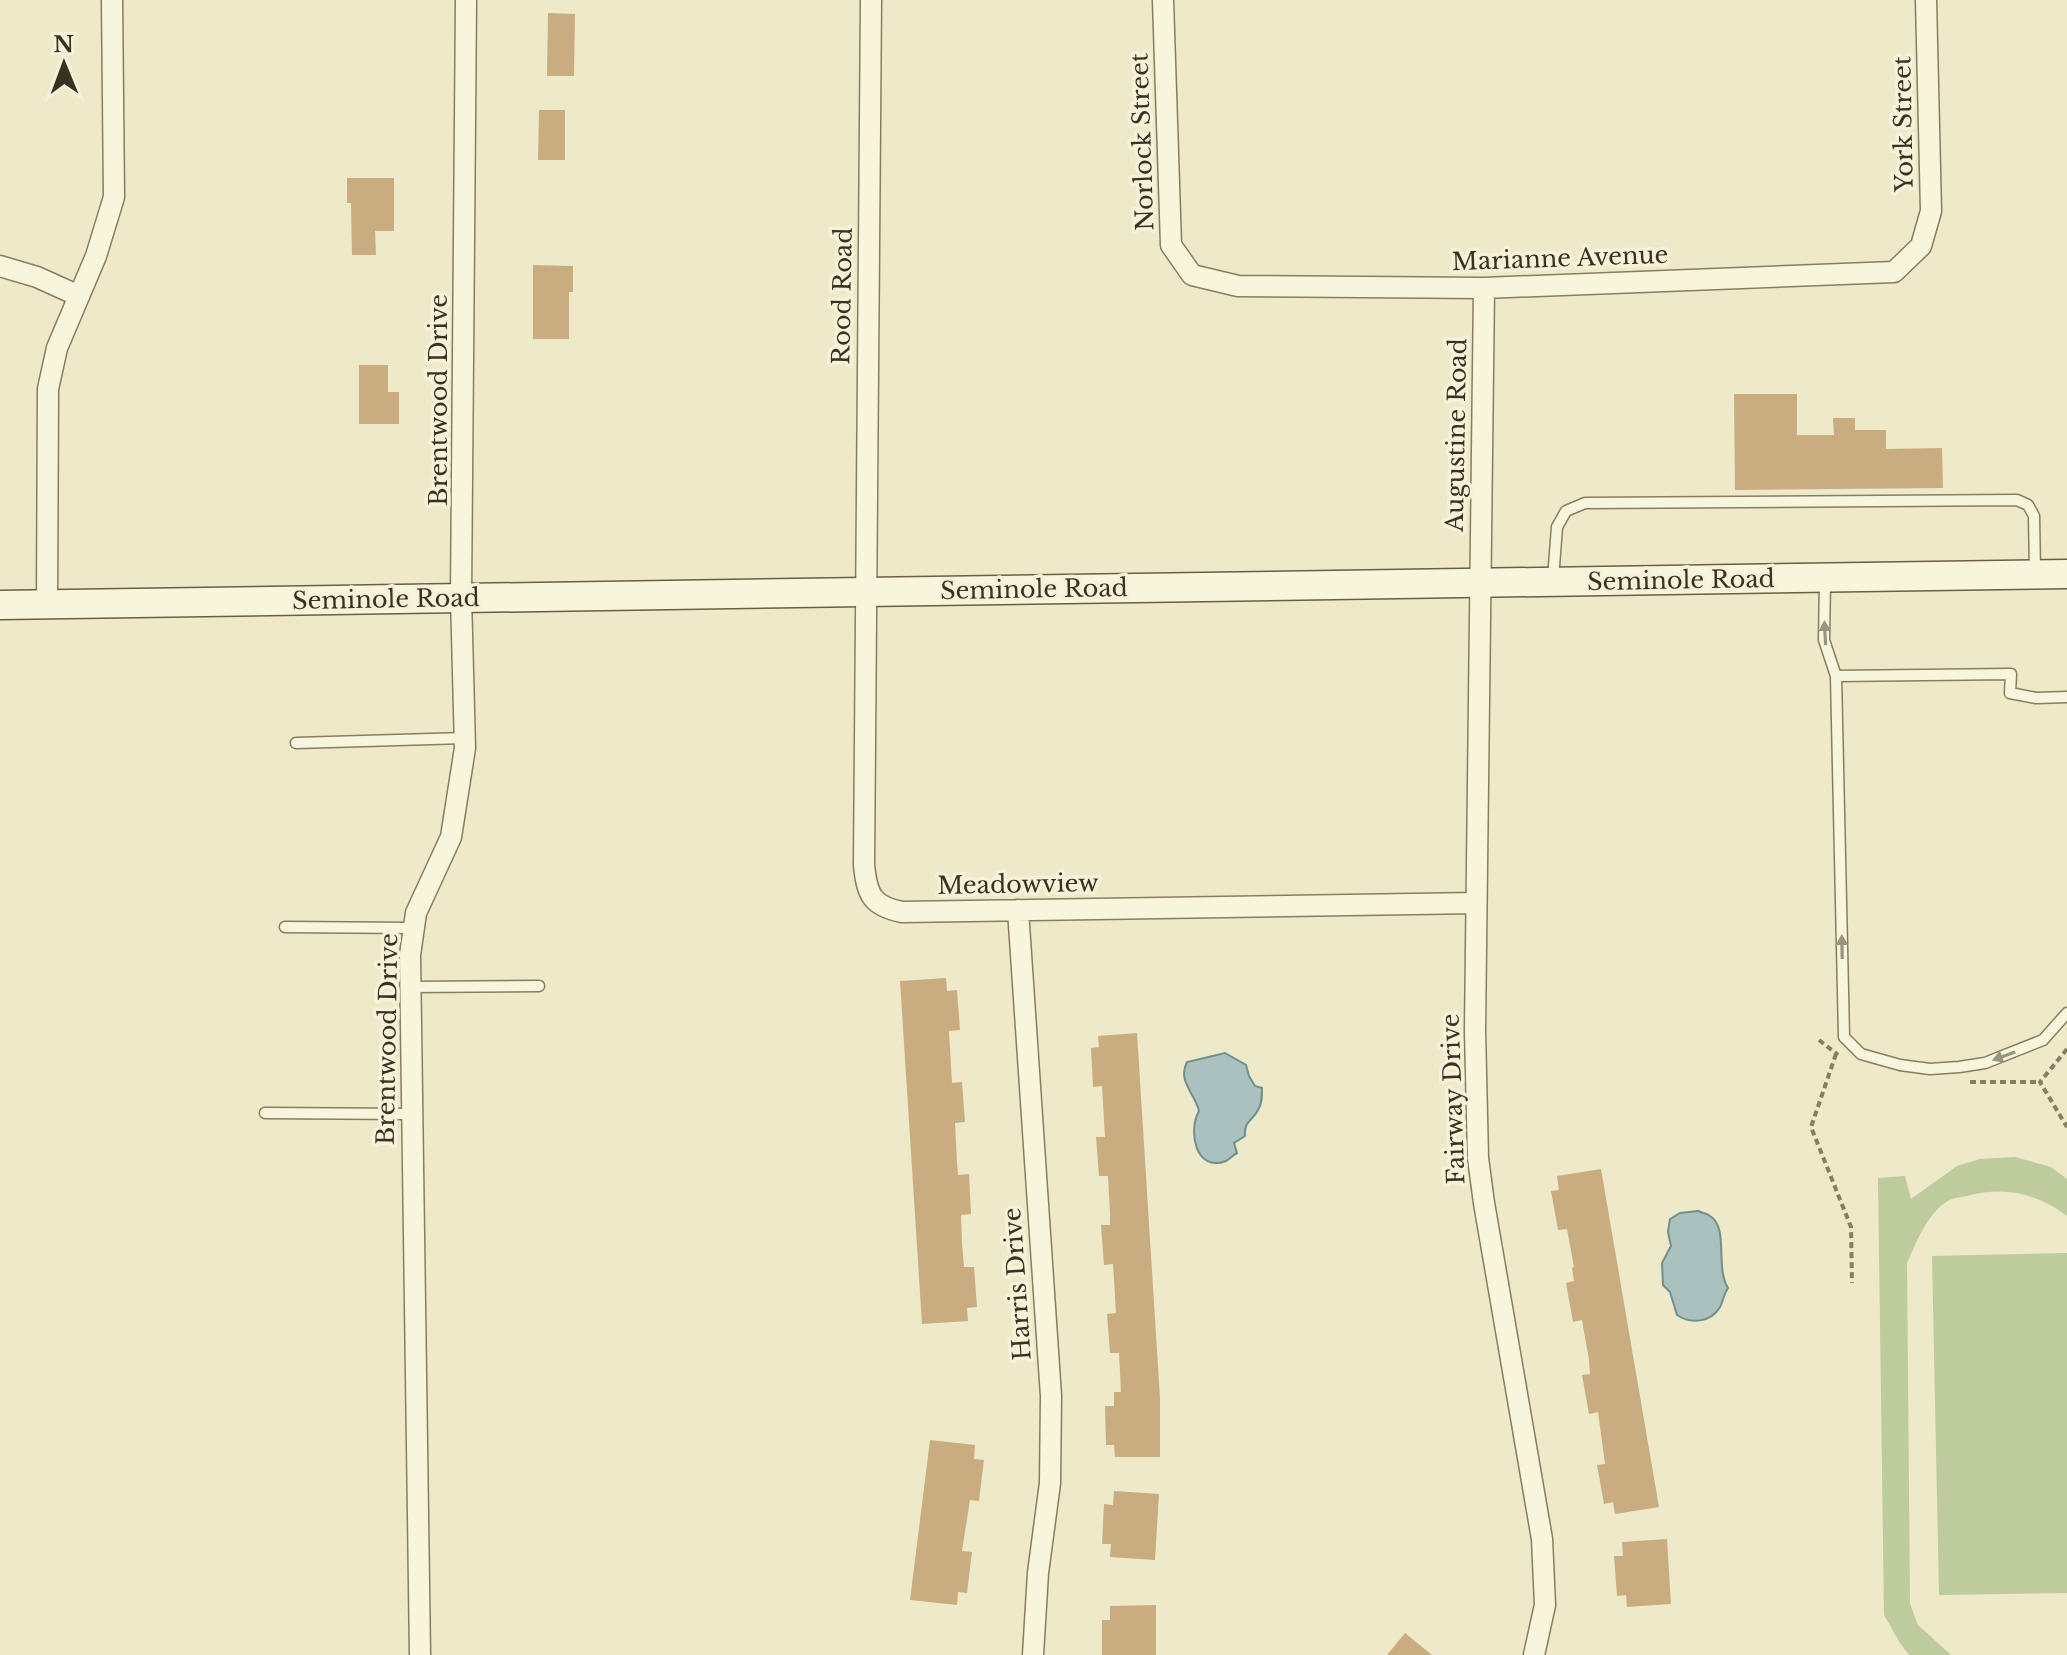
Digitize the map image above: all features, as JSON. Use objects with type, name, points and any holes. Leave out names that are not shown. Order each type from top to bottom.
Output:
[{"type":"street","points":[[47,604],[48,389],[57,348],[96,256],[114,197],[112,0]]},
{"type":"street","name":"Brentwood Drive","points":[[420,1655],[410,955],[416,913],[451,837],[465,738],[461,597],[466,0]]},
{"type":"street","name":"Rood Road","points":[[866,592],[871,0]]},
{"type":"street","name":"Norlock Street","points":[[1163,0],[1171,245],[1192,275]]},
{"type":"street","name":"York Street","points":[[1921,246],[1931,211],[1926,0]]},
{"type":"street","name":"Marianne Avenue","points":[[1192,275],[1238,286],[1484,288],[1894,272],[1921,246]]},
{"type":"street","points":[[0,266],[37,277],[79,296]]},
{"type":"street","name":"Augustine Road","points":[[1480,582],[1484,288]]},
{"type":"street","name":"Seminole Road","points":[[0,605],[2067,574]]},
{"type":"street","name":"Fairway Drive","points":[[1480,582],[1476,903],[1478,1158],[1542,1539],[1545,1605],[1534,1655]]},
{"type":"street","name":"Meadowview","points":[[866,592],[864,865],[871,897],[879,905],[902,912],[1476,903]]},
{"type":"street","name":"Harris Drive","points":[[1018,910],[1052,1441],[1033,1655]]},
{"type":"lane","points":[[1553,581],[1557,527],[1566,511],[1585,503],[2017,500],[2028,505],[2034,516],[2035,574]]},
{"type":"lane","points":[[1825,578],[1824,640],[1836,676],[1844,1037],[1861,1054],[1900,1065],[1930,1069],[1959,1067],[1985,1063],[2043,1040],[2067,1013]]},
{"type":"lane","points":[[1836,676],[2011,674],[2010,693],[2036,698],[2067,697]]},
{"type":"lane","points":[[296,743],[465,738]]},
{"type":"lane","points":[[285,927],[414,928]]},
{"type":"lane","points":[[410,987],[539,986]]},
{"type":"lane","points":[[265,1113],[411,1114]]},
{"type":"path","points":[[2067,1049],[2040,1082],[2067,1127]]},
{"type":"path","points":[[1836,1054],[1811,1127],[1851,1227],[1852,1283]]},
{"type":"green space","points":[[2015,1157],[2051,1167],[2067,1179],[2067,1216],[2032,1197],[2007,1192],[1955,1198],[1934,1213],[1907,1263],[1910,1604],[1918,1625],[1951,1655],[1909,1655],[1884,1615],[1878,1178],[1905,1176],[1911,1199],[1957,1166],[1980,1159]]},
{"type":"green space","points":[[2067,1253],[2067,1593],[1939,1595],[1932,1256]]},
{"type":"water","points":[[1225,1053],[1246,1065],[1255,1086],[1262,1088],[1262,1097],[1256,1114],[1247,1124],[1245,1136],[1234,1143],[1237,1153],[1226,1161],[1215,1163],[1207,1161],[1197,1148],[1194,1129],[1199,1111],[1185,1081],[1184,1069],[1187,1062]]},
{"type":"water","points":[[1698,1211],[1716,1221],[1721,1238],[1722,1270],[1728,1288],[1716,1312],[1706,1319],[1694,1321],[1677,1315],[1670,1292],[1663,1285],[1662,1263],[1671,1246],[1668,1232],[1670,1219],[1680,1213]]},
{"type":"building","points":[[548,13],[575,14],[574,76],[547,76]]},
{"type":"building","points":[[539,110],[565,110],[565,160],[538,160]]},
{"type":"building","points":[[347,178],[394,178],[394,231],[375,231],[376,255],[352,255]]},
{"type":"building","points":[[533,265],[573,266],[573,292],[569,292],[569,339],[533,339]]},
{"type":"building","points":[[359,365],[388,365],[388,392],[399,392],[399,424],[359,424]]},
{"type":"building","points":[[1734,394],[1797,394],[1797,435],[1834,435],[1833,418],[1855,418],[1855,430],[1886,430],[1886,449],[1942,448],[1943,488],[1735,490]]},
{"type":"building","points":[[946,978],[947,991],[957,990],[960,1030],[949,1031],[952,1083],[962,1082],[965,1122],[955,1123],[957,1162],[958,1175],[969,1174],[971,1214],[961,1215],[962,1243],[964,1267],[974,1267],[977,1307],[967,1308],[968,1321],[922,1324],[900,981]]},
{"type":"building","points":[[1137,1033],[1160,1398],[1160,1457],[1115,1457],[1114,1445],[1106,1445],[1105,1406],[1114,1406],[1114,1392],[1121,1392],[1119,1353],[1110,1353],[1107,1314],[1116,1313],[1113,1264],[1104,1265],[1101,1225],[1110,1225],[1108,1176],[1099,1176],[1096,1137],[1105,1137],[1102,1086],[1093,1087],[1091,1048],[1099,1047],[1098,1036]]},
{"type":"building","points":[[1601,1169],[1659,1507],[1615,1514],[1613,1502],[1604,1504],[1597,1465],[1605,1464],[1598,1412],[1589,1414],[1582,1375],[1590,1374],[1582,1320],[1573,1322],[1566,1283],[1574,1281],[1574,1267],[1567,1229],[1558,1230],[1551,1191],[1559,1190],[1557,1176]]},
{"type":"building","points":[[930,1440],[975,1445],[974,1459],[984,1460],[979,1501],[970,1500],[962,1551],[972,1552],[967,1593],[958,1592],[957,1605],[910,1600]]},
{"type":"building","points":[[1114,1491],[1159,1494],[1155,1560],[1110,1557],[1111,1544],[1102,1544],[1104,1504],[1113,1505]]},
{"type":"building","points":[[1667,1539],[1671,1604],[1627,1607],[1626,1595],[1617,1596],[1614,1556],[1623,1556],[1622,1542]]},
{"type":"building","points":[[1156,1605],[1156,1655],[1102,1655],[1102,1620],[1110,1620],[1110,1606]]},
{"type":"building","points":[[1405,1633],[1432,1655],[1387,1655]]}]
